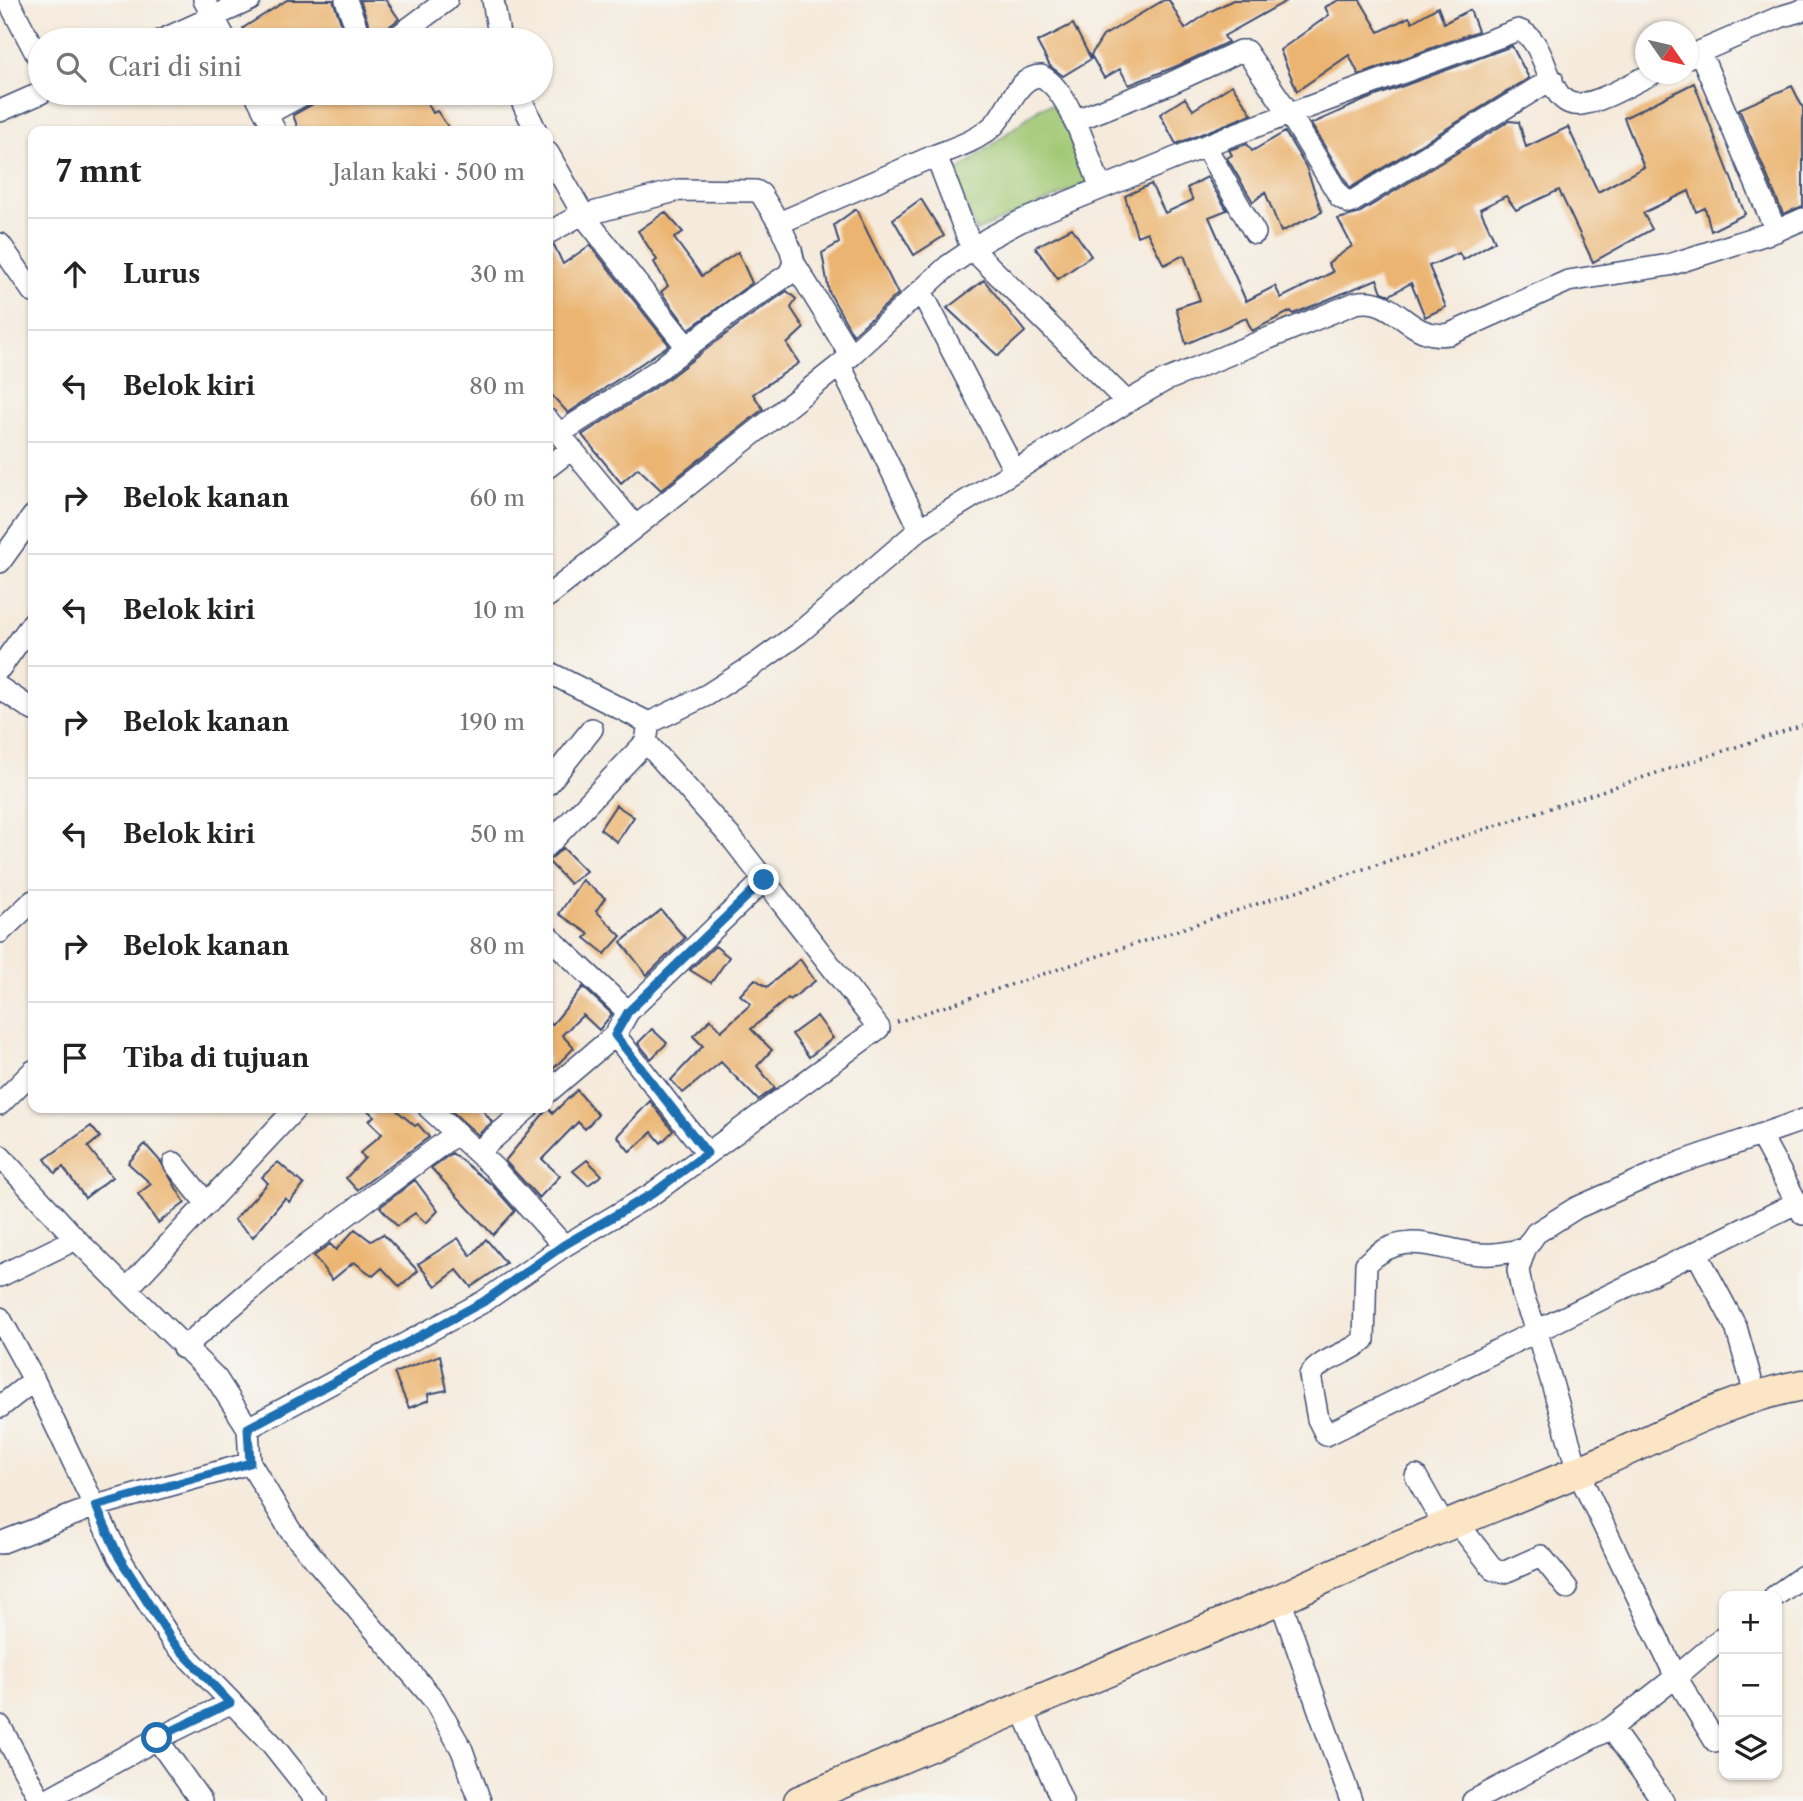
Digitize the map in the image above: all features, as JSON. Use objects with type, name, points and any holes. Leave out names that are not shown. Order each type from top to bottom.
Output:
[{"type":"street","points":[[8,0],[28,38]]},
{"type":"street","points":[[180,28],[209,9],[250,0]]},
{"type":"street","points":[[346,0],[356,28]]},
{"type":"street","points":[[409,28],[447,0]]},
{"type":"street","points":[[493,0],[498,28]]},
{"type":"street","points":[[209,9],[219,28]]},
{"type":"street","points":[[1698,53],[1780,17],[1803,10]]},
{"type":"street","points":[[553,592],[845,360],[922,293],[948,266],[1021,221],[1205,146],[1518,30],[1531,38],[1538,48],[1565,101],[1580,105],[1635,81]]},
{"type":"street","points":[[1074,121],[1169,84],[1240,51],[1250,55],[1340,197],[1350,203],[1552,79]]},
{"type":"street","points":[[1698,64],[1776,231]]},
{"type":"street","points":[[779,223],[973,141],[986,132],[1026,81],[1035,76],[1048,79],[1055,86],[1074,121],[1101,188]]},
{"type":"street","points":[[0,111],[28,99]]},
{"type":"street","points":[[261,105],[271,123],[292,105]]},
{"type":"street","points":[[524,105],[534,126]]},
{"type":"street","points":[[1205,146],[1255,233]]},
{"type":"street","points":[[936,155],[972,249],[1127,402]]},
{"type":"street","points":[[553,162],[583,216],[687,348]]},
{"type":"street","points":[[553,231],[583,216],[679,190],[750,189],[761,194],[779,223],[794,262],[845,360],[920,529]]},
{"type":"street","points":[[553,839],[647,733],[799,633],[920,529],[1127,402],[1189,370],[1355,303],[1381,303],[1419,331],[1430,335],[1450,334],[1568,281],[1669,265],[1776,231],[1803,219]]},
{"type":"street","points":[[0,244],[28,285]]},
{"type":"street","points":[[553,452],[559,435],[786,277],[794,262]]},
{"type":"street","points":[[922,293],[1014,470]]},
{"type":"street","points":[[559,435],[635,526]]},
{"type":"street","points":[[0,562],[28,523]]},
{"type":"street","points":[[0,668],[28,629]]},
{"type":"street","points":[[248,1428],[483,1302],[564,1245],[652,1194],[879,1028],[647,733],[553,675]]},
{"type":"street","points":[[0,688],[28,707]]},
{"type":"street","points":[[553,778],[592,729]]},
{"type":"street","points":[[553,1088],[615,1035],[628,1012],[764,880]]},
{"type":"street","points":[[0,932],[28,906]]},
{"type":"street","points":[[553,941],[628,1012]]},
{"type":"street","points":[[615,1035],[707,1153]]},
{"type":"street","points":[[0,1104],[28,1076]]},
{"type":"street","points":[[127,1289],[291,1113]]},
{"type":"street","points":[[435,1113],[478,1152],[564,1245]]},
{"type":"street","points":[[478,1152],[518,1113]]},
{"type":"street","points":[[1715,1741],[1676,1677],[1578,1472],[1537,1332],[1522,1296],[1518,1270],[1525,1249],[1536,1233],[1550,1223],[1628,1183],[1803,1120]]},
{"type":"street","points":[[183,1348],[284,1262],[457,1133]]},
{"type":"street","points":[[1525,1249],[1496,1255],[1470,1253],[1416,1241],[1379,1251],[1366,1264],[1364,1340],[1354,1349],[1318,1364],[1310,1375],[1318,1419],[1326,1435],[1697,1254],[1800,1208],[1760,1136]]},
{"type":"street","points":[[0,1156],[76,1239],[216,1378],[248,1428],[250,1463],[290,1530],[434,1700],[462,1750],[480,1801]]},
{"type":"street","points":[[174,1163],[207,1205]]},
{"type":"street","points":[[0,1276],[76,1239]]},
{"type":"street","points":[[1697,1254],[1736,1327],[1755,1394]]},
{"type":"street","points":[[0,1318],[34,1380],[119,1557],[172,1641],[271,1743],[317,1801]]},
{"type":"street","points":[[0,1407],[34,1380]]},
{"type":"street","points":[[799,1801],[1279,1599],[1354,1563],[1578,1472],[1657,1434],[1755,1394],[1803,1385]]},
{"type":"street","points":[[0,1543],[96,1506],[250,1463]]},
{"type":"street","points":[[1416,1476],[1450,1524],[1494,1570],[1505,1572],[1541,1556],[1567,1588]]},
{"type":"street","points":[[1782,1591],[1803,1576]]},
{"type":"street","points":[[1279,1599],[1351,1801]]},
{"type":"street","points":[[1473,1801],[1611,1728],[1719,1640]]},
{"type":"street","points":[[0,1726],[42,1801],[157,1738],[230,1703]]},
{"type":"street","points":[[1021,1706],[1062,1801]]},
{"type":"street","points":[[1611,1728],[1663,1801]]},
{"type":"street","points":[[157,1738],[201,1801]]},
{"type":"path","points":[[879,1028],[1803,724]]},
{"type":"green space","points":[[1054,104],[1076,134],[1092,182],[976,231],[953,175],[1040,108]]},
{"type":"building","points":[[287,0],[333,0],[342,26],[340,28],[243,28]]},
{"type":"building","points":[[360,0],[386,0],[399,19],[388,28],[370,28]]},
{"type":"building","points":[[1164,0],[1169,0],[1185,29],[1209,12],[1233,0],[1288,0],[1224,36],[1228,42],[1177,66],[1129,85],[1120,69],[1104,78],[1091,55],[1103,36]]},
{"type":"building","points":[[1339,0],[1360,0],[1379,32],[1409,17],[1412,22],[1438,7],[1444,23],[1470,10],[1478,31],[1359,75],[1349,55],[1297,91],[1280,50],[1329,15],[1325,7]]},
{"type":"building","points":[[1073,24],[1091,59],[1063,76],[1050,66],[1037,42]]},
{"type":"building","points":[[1512,46],[1529,78],[1350,188],[1311,124],[1365,100]]},
{"type":"building","points":[[1694,84],[1745,214],[1711,231],[1705,208],[1696,212],[1689,191],[1643,213],[1652,229],[1593,262],[1559,190],[1516,210],[1506,196],[1480,209],[1495,241],[1463,260],[1459,253],[1429,266],[1446,307],[1425,317],[1411,283],[1390,295],[1382,292],[1377,279],[1293,314],[1291,311],[1252,331],[1246,318],[1186,344],[1176,308],[1200,300],[1184,255],[1164,265],[1147,232],[1137,236],[1125,196],[1151,184],[1165,213],[1193,200],[1187,188],[1207,177],[1227,210],[1209,217],[1246,301],[1275,286],[1281,298],[1333,272],[1328,263],[1352,246],[1338,219],[1357,214],[1509,121],[1519,122],[1526,147],[1568,127],[1598,192],[1644,167],[1624,118]]},
{"type":"building","points":[[1232,85],[1252,114],[1176,144],[1160,114],[1185,98],[1193,110]]},
{"type":"building","points":[[1792,86],[1803,108],[1803,206],[1783,214],[1739,109]]},
{"type":"building","points":[[311,105],[429,105],[433,113],[437,111],[448,126],[297,126],[293,115]]},
{"type":"building","points":[[1285,132],[1306,167],[1322,212],[1281,232],[1265,192],[1253,202],[1227,158],[1232,155],[1229,150],[1247,144],[1252,151]]},
{"type":"building","points":[[921,199],[944,236],[914,255],[893,219]]},
{"type":"building","points":[[856,209],[898,294],[853,335],[829,292],[822,253],[839,243],[834,225]]},
{"type":"building","points":[[665,212],[683,232],[674,238],[702,276],[738,252],[752,283],[689,329],[661,292],[668,286],[654,262],[657,260],[638,231]]},
{"type":"building","points":[[1072,228],[1091,256],[1058,279],[1035,247]]},
{"type":"building","points":[[553,245],[563,264],[590,245],[669,345],[568,413],[553,396]]},
{"type":"building","points":[[984,280],[1025,332],[998,356],[947,308]]},
{"type":"building","points":[[787,291],[796,299],[791,308],[804,328],[787,344],[799,363],[753,394],[763,409],[661,490],[638,468],[621,483],[582,435],[665,381]]},
{"type":"building","points":[[616,805],[634,817],[617,842],[600,829]]},
{"type":"building","points":[[563,848],[586,871],[570,884],[553,866],[553,857]]},
{"type":"building","points":[[582,880],[605,898],[596,911],[621,936],[605,954],[585,938],[589,934],[559,914]]},
{"type":"building","points":[[661,910],[685,938],[647,975],[621,942]]},
{"type":"building","points":[[715,946],[729,957],[711,983],[690,970]]},
{"type":"building","points":[[800,959],[815,981],[790,1000],[788,998],[751,1029],[772,1050],[757,1066],[775,1088],[758,1100],[721,1062],[683,1093],[671,1080],[703,1046],[693,1036],[711,1019],[721,1031],[751,1004],[740,995],[755,979],[767,987]]},
{"type":"building","points":[[583,987],[612,1014],[599,1030],[583,1015],[562,1035],[574,1048],[553,1069],[553,1024]]},
{"type":"building","points":[[817,1016],[833,1038],[809,1057],[792,1034]]},
{"type":"building","points":[[652,1029],[667,1043],[651,1059],[638,1043]]},
{"type":"building","points":[[577,1090],[598,1115],[585,1129],[578,1122],[542,1159],[560,1176],[539,1198],[505,1161],[544,1113],[553,1113]]},
{"type":"building","points":[[650,1101],[673,1131],[661,1143],[652,1132],[630,1152],[617,1136]]},
{"type":"building","points":[[371,1113],[400,1113],[415,1126],[418,1124],[429,1137],[357,1190],[346,1178],[365,1158],[360,1153],[382,1134],[369,1121],[374,1116]]},
{"type":"building","points":[[454,1113],[485,1113],[492,1122],[478,1135]]},
{"type":"building","points":[[91,1126],[100,1137],[88,1147],[112,1177],[85,1198],[63,1167],[55,1173],[45,1159]]},
{"type":"building","points":[[145,1144],[161,1162],[185,1203],[158,1223],[138,1194],[151,1184],[128,1163]]},
{"type":"building","points":[[452,1153],[492,1185],[515,1211],[493,1235],[431,1168]]},
{"type":"building","points":[[587,1160],[602,1175],[588,1185],[573,1171]]},
{"type":"building","points":[[278,1162],[304,1185],[289,1202],[285,1198],[253,1237],[234,1220],[268,1183],[262,1177]]},
{"type":"building","points":[[415,1180],[438,1211],[426,1223],[415,1213],[397,1226],[380,1207]]},
{"type":"building","points":[[355,1229],[371,1241],[383,1234],[418,1271],[400,1287],[382,1268],[373,1276],[354,1262],[332,1280],[314,1256],[330,1244],[336,1250]]},
{"type":"building","points":[[458,1238],[471,1256],[486,1239],[506,1263],[471,1287],[457,1270],[436,1286],[418,1264]]},
{"type":"building","points":[[440,1355],[447,1390],[428,1394],[429,1400],[409,1408],[394,1373]]},
{"type":"route","points":[[157,1738],[230,1703],[172,1641],[119,1557],[96,1506],[250,1463],[248,1428],[483,1302],[564,1245],[652,1194],[707,1153],[615,1035],[628,1012],[764,880]]}]
